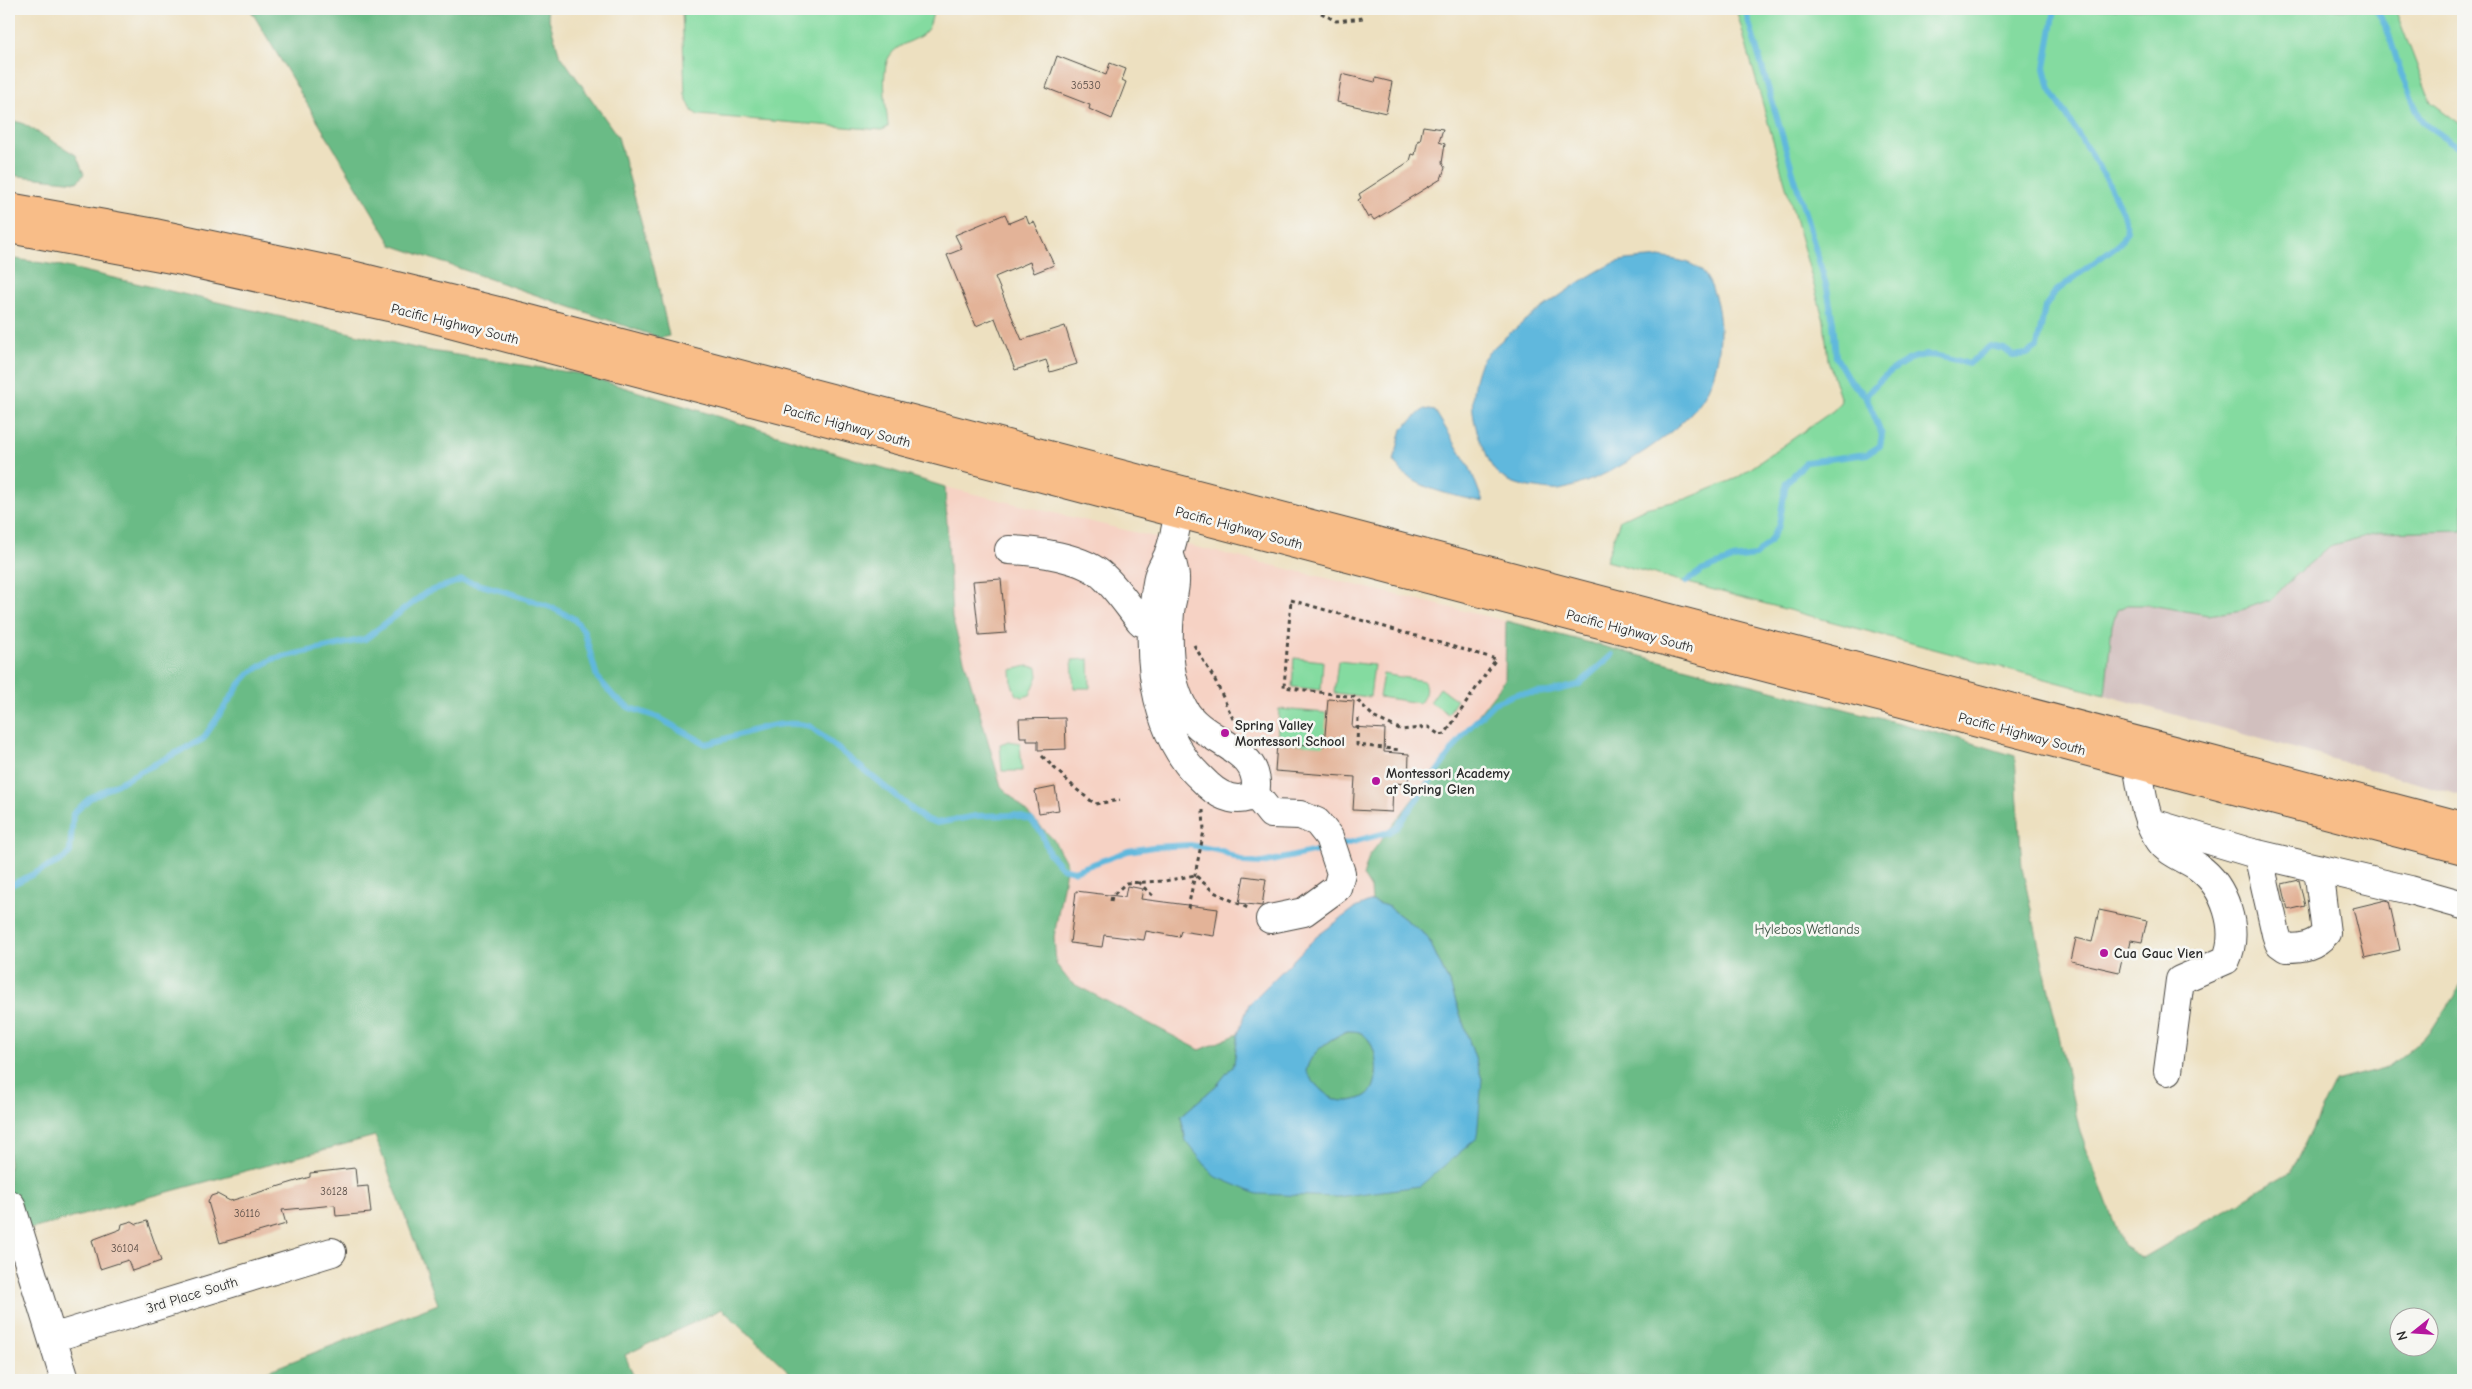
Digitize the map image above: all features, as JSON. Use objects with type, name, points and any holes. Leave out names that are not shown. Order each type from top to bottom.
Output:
[{"type":"main road","name":"Pacific Highway South","points":[[9,207],[150,232],[348,274],[1235,495],[2463,826]]},
{"type":"main road","name":"Pacific Highway South","points":[[9,229],[182,261],[389,307],[1179,512],[2463,850]]},
{"type":"street","points":[[1169,552],[1175,578],[1170,613],[1170,665],[1176,694],[1188,718],[1204,732],[1249,762],[1258,782],[1255,794],[1246,800],[1234,800],[1211,788],[1188,765],[1175,745],[1162,709],[1152,672],[1153,617],[1159,575],[1169,552],[1179,512]]},
{"type":"street","points":[[1009,550],[1041,552],[1072,560],[1103,575],[1141,622],[1153,617]]},
{"type":"street","points":[[2137,764],[2149,822],[2162,844],[2209,876],[2224,901],[2230,918],[2232,938],[2226,960],[2180,980],[2168,1071]]},
{"type":"street","points":[[1255,794],[1271,814],[1300,815],[1317,822],[1333,849],[1341,873],[1337,888],[1304,912],[1270,919]]},
{"type":"street","points":[[2149,822],[2258,854],[2410,890],[2463,905]]},
{"type":"street","points":[[2258,854],[2276,934],[2280,943],[2286,948],[2302,948],[2318,942],[2326,933],[2318,868]]},
{"type":"street","points":[[11,1205],[65,1380]]},
{"type":"street","name":"3rd Place South","points":[[52,1338],[332,1252]]},
{"type":"path","points":[[1314,9],[1336,21],[1364,18]]},
{"type":"path","points":[[1291,600],[1496,658],[1445,734],[1440,735],[1428,726],[1402,730],[1388,722],[1375,718],[1354,697],[1284,687],[1291,600]]},
{"type":"path","points":[[1192,642],[1215,680],[1238,728]]},
{"type":"path","points":[[1358,718],[1356,745],[1401,750]]},
{"type":"path","points":[[1042,756],[1076,790],[1095,804],[1120,800]]},
{"type":"path","points":[[1188,908],[1204,832]]},
{"type":"path","points":[[1111,901],[1112,896],[1126,883],[1165,881],[1195,875]]},
{"type":"path","points":[[1195,875],[1214,892],[1270,919]]},
{"type":"path","points":[[1138,882],[1152,896]]},
{"type":"shaded area","name":"Spring Valley Montessori School","points":[[945,487],[1506,621],[1505,680],[1369,856],[1363,876],[1371,889],[1372,901],[1355,908],[1249,1004],[1238,1034],[1200,1050],[1070,982],[1056,964],[1054,937],[1067,864],[1053,839],[1001,786],[952,618]]},
{"type":"shaded area","points":[[2463,530],[2463,796],[2105,695],[2112,625],[2117,610],[2127,605],[2150,605],[2208,615],[2272,599],[2287,583],[2330,546],[2381,532]]},
{"type":"green space","points":[[250,9],[546,9],[559,53],[618,137],[654,268],[669,336],[660,338],[392,245]]},
{"type":"green space","points":[[682,9],[934,9],[928,29],[922,35],[902,45],[889,57],[886,64],[884,82],[888,127],[882,130],[698,115],[692,111],[685,95]]},
{"type":"green space","points":[[1736,9],[2395,9],[2431,102],[2463,126],[2463,530],[2381,532],[2330,546],[2287,583],[2272,599],[2242,610],[2208,615],[2150,605],[2127,605],[2117,610],[2112,625],[2105,695],[1606,561],[1620,520],[1645,508],[1686,499],[1737,478],[1834,410],[1841,401],[1828,360],[1824,321]]},
{"type":"green space","points":[[9,120],[22,123],[76,155],[84,174],[77,182],[9,175]]},
{"type":"green space","name":"Hylebos Wetlands","points":[[9,258],[62,266],[424,350],[581,374],[945,487],[952,618],[1001,786],[1053,839],[1067,864],[1054,937],[1056,964],[1070,982],[1200,1050],[1238,1034],[1234,1064],[1218,1084],[1181,1116],[1186,1141],[1482,1079],[1451,987],[1427,936],[1389,907],[1372,901],[1371,889],[1363,876],[1369,856],[1505,680],[1506,621],[1956,738],[2015,756],[2022,868],[2080,1132],[2123,1246],[2143,1258],[2291,1172],[2335,1081],[2388,1067],[2429,1034],[2463,981],[2463,1380],[798,1380],[722,1309],[625,1355],[635,1380],[262,1380],[260,1374],[438,1304],[375,1136],[9,1235]]},
{"type":"green space","points":[[1294,658],[1323,661],[1321,690],[1292,687]]},
{"type":"green space","points":[[1089,659],[1090,688],[1074,688],[1072,660]]},
{"type":"green space","points":[[1338,661],[1374,665],[1370,697],[1334,693]]},
{"type":"green space","points":[[1027,666],[1037,667],[1038,676],[1030,695],[1023,697],[1017,695],[1012,685],[1011,670]]},
{"type":"green space","points":[[1383,674],[1424,681],[1425,692],[1420,703],[1379,697]]},
{"type":"green space","points":[[1440,688],[1457,700],[1448,714],[1430,702]]},
{"type":"green space","points":[[1279,709],[1327,713],[1328,747],[1277,743]]},
{"type":"green space","points":[[1009,741],[1020,743],[1022,771],[1002,771],[1000,744]]},
{"type":"green space","points":[[1348,1031],[1359,1032],[1370,1042],[1375,1057],[1376,1074],[1373,1088],[1370,1092],[1356,1100],[1344,1101],[1334,1099],[1326,1094],[1306,1072],[1311,1058],[1321,1047]]},
{"type":"water","points":[[1660,257],[1684,262],[1701,270],[1712,288],[1717,304],[1720,338],[1718,356],[1709,388],[1701,401],[1674,429],[1656,443],[1617,468],[1597,478],[1559,490],[1548,490],[1521,485],[1500,476],[1494,470],[1479,438],[1474,417],[1473,396],[1476,375],[1480,364],[1487,354],[1540,310],[1600,270],[1623,261]]},
{"type":"water","points":[[1424,409],[1435,411],[1470,468],[1483,502],[1446,494],[1421,484],[1400,470],[1394,461],[1402,429]]},
{"type":"water","points":[[1372,901],[1389,907],[1427,936],[1451,987],[1482,1079],[1477,1138],[1420,1186],[1337,1197],[1257,1194],[1214,1176],[1186,1141],[1181,1116],[1218,1084],[1234,1064],[1238,1034],[1249,1004],[1316,937],[1355,908]],"holes":[[[1347,1031],[1359,1032],[1370,1042],[1376,1066],[1373,1088],[1361,1098],[1350,1101],[1334,1099],[1326,1094],[1306,1072],[1311,1058],[1316,1052]]]},
{"type":"building","points":[[1057,56],[1106,75],[1110,63],[1126,69],[1122,80],[1126,82],[1112,119],[1089,109],[1090,105],[1046,88]]},
{"type":"building","points":[[1342,74],[1375,82],[1376,78],[1392,82],[1386,113],[1337,102]]},
{"type":"building","points":[[1423,126],[1443,129],[1439,142],[1445,144],[1442,163],[1445,168],[1441,179],[1374,220],[1371,216],[1368,218],[1358,200],[1361,198],[1359,194],[1410,161],[1412,154],[1415,155]]},
{"type":"building","points":[[1005,214],[1009,223],[1026,216],[1029,224],[1034,222],[1054,265],[1034,273],[1030,262],[995,277],[1022,340],[1065,326],[1077,364],[1050,372],[1046,360],[1015,370],[995,318],[976,326],[947,255],[962,249],[955,235]]},
{"type":"building","points":[[1001,579],[1006,633],[979,635],[973,581]]},
{"type":"building","points":[[1328,699],[1354,701],[1352,727],[1385,729],[1384,752],[1409,754],[1408,784],[1393,783],[1392,812],[1353,810],[1355,777],[1275,771],[1277,743],[1324,746]]},
{"type":"building","points":[[1065,718],[1066,749],[1038,750],[1038,741],[1027,741],[1027,737],[1020,737],[1019,719]]},
{"type":"building","points":[[1055,787],[1059,810],[1039,813],[1035,791]]},
{"type":"building","points":[[1244,876],[1266,879],[1262,906],[1239,903]]},
{"type":"building","points":[[2299,880],[2305,906],[2288,910],[2282,884]]},
{"type":"building","points":[[1127,886],[1143,889],[1141,899],[1218,909],[1214,936],[1181,931],[1179,937],[1146,931],[1144,940],[1104,935],[1102,947],[1070,943],[1076,891],[1125,897]]},
{"type":"building","points":[[2386,900],[2389,901],[2400,950],[2365,958],[2353,908]]},
{"type":"building","points":[[2099,910],[2147,920],[2142,942],[2131,940],[2129,950],[2124,950],[2119,972],[2071,961],[2076,938],[2092,942]]},
{"type":"building","points":[[355,1168],[357,1187],[368,1186],[371,1213],[336,1216],[335,1205],[282,1210],[286,1224],[220,1243],[208,1202],[211,1196],[217,1194],[230,1201],[310,1177],[310,1173]]},
{"type":"building","points":[[132,1221],[137,1224],[147,1221],[161,1261],[132,1271],[128,1260],[100,1269],[92,1240],[121,1229],[122,1224]]},
{"type":"waterway","points":[[1745,9],[1827,288],[1833,322],[1836,357],[1849,380],[1866,396]]},
{"type":"waterway","points":[[1686,582],[1701,571],[1733,559],[1755,556],[1769,542],[1779,525],[1786,483],[1806,462],[1867,454],[1880,446],[1882,435],[1866,396],[1877,383],[1893,370],[1909,360],[1926,355],[1969,364],[1990,346],[2004,349],[2014,356],[2027,354],[2037,347],[2045,307],[2055,292],[2120,243],[2127,231],[2123,213],[2107,180],[2050,89],[2045,68],[2055,9]]},
{"type":"waterway","points":[[2376,9],[2387,29],[2401,73],[2422,122],[2463,150]]},
{"type":"waterway","points":[[9,886],[64,859],[70,852],[73,814],[90,798],[203,739],[240,684],[250,673],[273,659],[365,639],[427,592],[462,580],[507,592],[553,608],[574,619],[584,631],[597,677],[615,698],[630,708],[657,717],[706,744],[770,726],[783,724],[810,726],[923,818],[937,823],[976,816],[1014,815],[1031,820],[1041,832],[1049,853],[1062,868],[1074,871],[1128,851],[1153,847],[1190,845],[1222,851],[1244,862],[1262,863],[1326,849]]},
{"type":"waterway","points":[[1338,846],[1389,832],[1396,828],[1467,730],[1494,703],[1516,694],[1549,692],[1578,685],[1612,655]]},
{"type":"place","name":"Spring Valley Montessori School","points":[[1225,733]]},
{"type":"place","name":"Montessori Academy at Spring Glen","points":[[1376,781]]},
{"type":"place","name":"Cua Gauc Vien","points":[[2104,953]]}]
